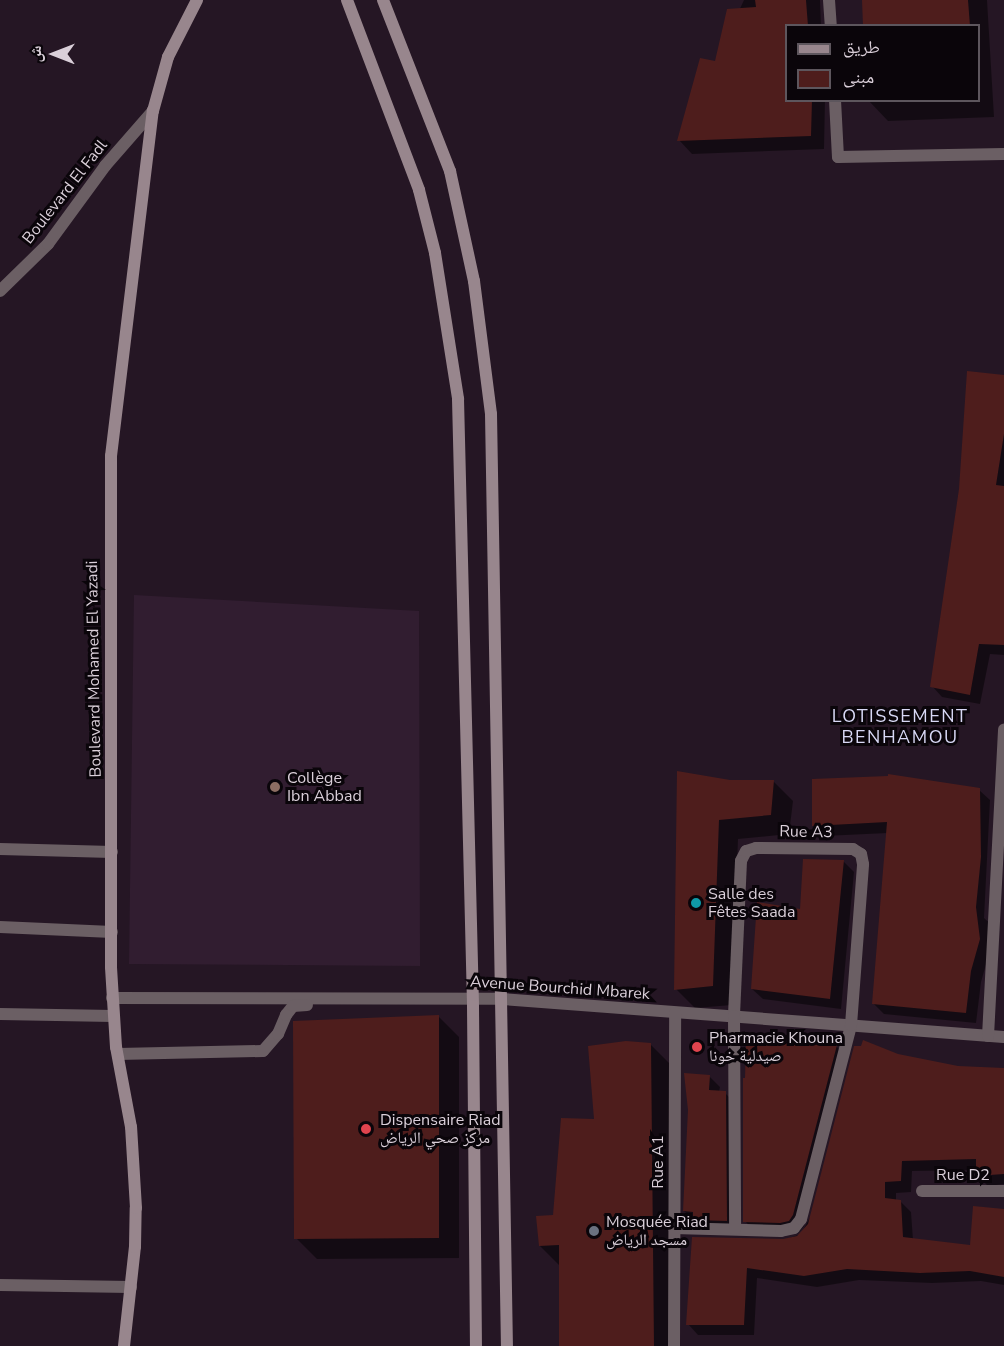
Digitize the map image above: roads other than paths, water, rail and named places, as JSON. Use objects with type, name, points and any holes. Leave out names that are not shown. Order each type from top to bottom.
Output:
[{"type":"main road","name":"Boulevard Mohamed El Yazadi","points":[[124,1346],[135,1247],[135,1173],[131,1127],[118,1054],[112,998],[109,542],[111,456],[153,111],[168,57],[197,0]]},
{"type":"main road","points":[[347,0],[419,190],[435,253],[458,399],[473,1002],[476,1346]]},
{"type":"main road","points":[[382,0],[450,171],[474,281],[485,348],[491,414],[507,1346]]},
{"type":"street","points":[[829,0],[831,24]]},
{"type":"street","points":[[835,102],[838,157],[1004,154]]},
{"type":"street","name":"Boulevard El Fadl","points":[[0,291],[48,244],[105,166],[153,111]]},
{"type":"street","points":[[988,1036],[1004,729]]},
{"type":"street","name":"Rue A3","points":[[756,848],[853,849],[861,854],[863,864],[851,1025],[801,1219],[794,1228],[781,1231],[735,1229],[734,1016],[741,861],[746,851],[756,848]]},
{"type":"street","points":[[0,849],[112,852]]},
{"type":"street","points":[[0,927],[112,932]]},
{"type":"street","name":"Avenue Bourchid Mbarek","points":[[112,998],[473,1002],[502,999],[1004,1037]]},
{"type":"street","points":[[118,1054],[263,1051],[278,1034],[288,1011],[297,1005],[473,1002]]},
{"type":"street","name":"Rue A1","points":[[674,1346],[675,1013]]},
{"type":"street","points":[[0,1014],[113,1016]]},
{"type":"street","name":"Rue D2","points":[[922,1191],[1004,1191]]},
{"type":"street","points":[[674,1228],[735,1229]]},
{"type":"street","points":[[0,1285],[131,1287]]},
{"type":"place","name":"Collège Ibn Abbad","points":[[275,787]]},
{"type":"place","name":"Salle des Fêtes Saada","points":[[696,903]]},
{"type":"place","name":"Pharmacie Khouna صيدلية خونا","points":[[697,1047]]},
{"type":"place","name":"Dispensaire Riad مركز صحي الرياض","points":[[366,1129]]},
{"type":"place","name":"Mosquée Riad مسجد الرياض","points":[[594,1231]]},
{"type":"district","name":"LOTISSEMENT BENHAMOU","points":[[900,727]]}]
